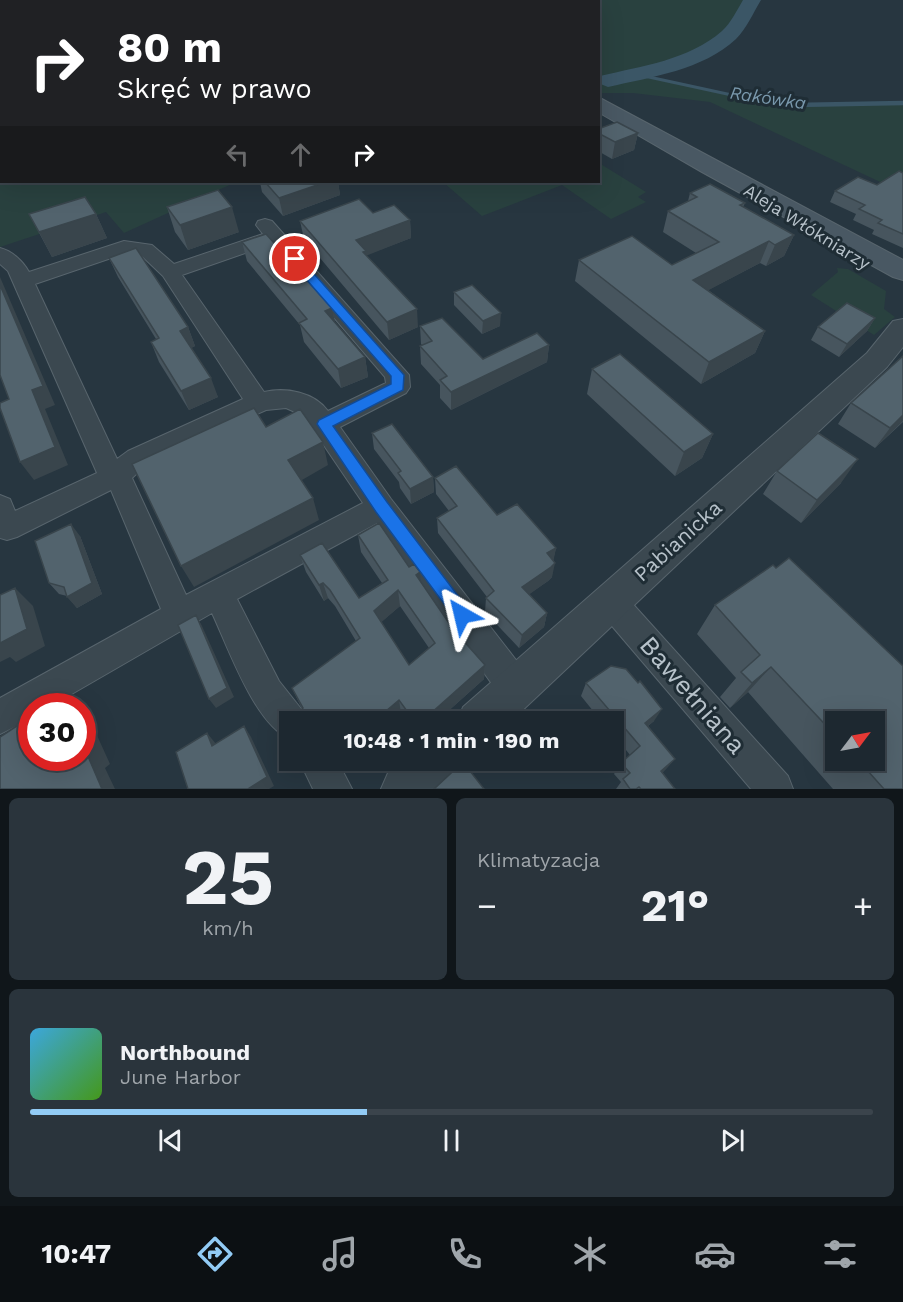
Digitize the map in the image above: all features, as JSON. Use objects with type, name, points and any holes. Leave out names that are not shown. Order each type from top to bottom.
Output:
[{"type":"main road","name":"Aleja Włókniarzy","points":[[600,104],[710,167],[903,288]]},
{"type":"main road","name":"Aleja Włókniarzy","points":[[710,167],[903,271]]},
{"type":"street","points":[[170,272],[270,231],[397,375],[398,387],[324,424]]},
{"type":"street","points":[[23,281],[131,246],[152,252],[170,272],[258,403]]},
{"type":"street","points":[[0,254],[17,268],[108,469],[122,483],[179,615]]},
{"type":"street","name":"Pabianicka","points":[[490,711],[890,353],[903,328]]},
{"type":"street","points":[[0,507],[7,528],[115,476],[137,459],[258,403],[277,397],[300,401],[313,409],[381,507],[504,672],[518,685]]},
{"type":"street","points":[[0,717],[218,593],[381,507]]},
{"type":"street","points":[[218,593],[267,693],[281,711]]},
{"type":"street","name":"Bawełniana","points":[[611,602],[775,789]]},
{"type":"street","points":[[323,771],[334,789]]},
{"type":"street","points":[[405,789],[424,771]]},
{"type":"green space","points":[[600,0],[752,0],[731,33],[712,47],[661,70],[637,75],[718,93],[795,105],[903,103],[903,182],[893,188],[710,102],[633,93],[600,93]]},
{"type":"green space","points":[[600,164],[646,192],[638,197],[646,202],[611,219],[562,185],[482,216],[444,183],[600,183]]},
{"type":"green space","points":[[0,183],[234,183],[124,233],[106,212],[0,247]]},
{"type":"green space","points":[[837,268],[848,269],[886,291],[884,309],[895,317],[874,335],[811,295],[838,272]]},
{"type":"building","points":[[617,122],[638,133],[615,142],[600,134],[600,128]]},
{"type":"building","points":[[899,171],[903,173],[903,234],[878,223],[882,220],[859,209],[865,205],[835,191],[858,177],[877,185]]},
{"type":"building","points":[[266,183],[323,183],[279,198]]},
{"type":"building","points":[[710,184],[745,203],[740,205],[794,235],[775,245],[769,241],[693,280],[765,331],[709,362],[579,260],[632,236],[672,265],[719,242],[668,211],[697,197],[690,193]]},
{"type":"building","points":[[218,190],[232,207],[180,225],[167,207]]},
{"type":"building","points":[[85,197],[96,214],[39,232],[29,214]]},
{"type":"building","points":[[359,199],[373,213],[394,205],[410,220],[356,240],[366,251],[363,252],[417,309],[387,322],[300,221]]},
{"type":"building","points":[[266,234],[332,308],[325,311],[365,357],[338,369],[299,323],[307,319],[242,242]]},
{"type":"building","points":[[136,248],[188,327],[180,331],[211,378],[181,391],[151,342],[159,338],[109,258]]},
{"type":"building","points":[[0,285],[43,386],[32,390],[55,447],[20,462],[0,408],[0,403],[9,399],[0,375]]},
{"type":"building","points":[[472,285],[501,313],[483,321],[454,292]]},
{"type":"building","points":[[847,303],[875,318],[847,344],[818,327]]},
{"type":"building","points":[[442,318],[483,359],[537,333],[549,345],[451,392],[440,380],[447,376],[420,346],[432,341],[420,326]]},
{"type":"building","points":[[620,354],[713,434],[684,452],[592,369]]},
{"type":"building","points":[[903,356],[903,415],[890,428],[851,403]]},
{"type":"building","points":[[254,408],[266,427],[300,409],[323,442],[288,460],[313,498],[181,566],[132,464]]},
{"type":"building","points":[[392,424],[433,477],[410,489],[398,473],[401,471],[372,433]]},
{"type":"building","points":[[818,433],[858,459],[817,500],[777,471]]},
{"type":"building","points":[[456,466],[497,515],[517,504],[556,548],[547,553],[555,563],[522,587],[547,613],[522,635],[486,598],[494,591],[437,518],[457,506],[435,478]]},
{"type":"building","points":[[379,523],[409,567],[414,564],[420,572],[416,575],[453,629],[485,665],[433,711],[407,711],[399,700],[386,711],[301,711],[303,708],[292,688],[360,638],[330,590],[323,583],[319,585],[300,555],[322,543],[359,598],[388,580],[358,535]],"holes":[[[398,590],[435,643],[409,665],[374,611]]]},
{"type":"building","points":[[71,524],[92,583],[67,597],[64,587],[49,583],[35,541]]},
{"type":"building","points":[[789,558],[903,666],[903,789],[884,789],[868,771],[885,771],[885,711],[825,711],[825,724],[771,667],[752,683],[741,672],[760,655],[715,605],[773,565],[776,568]]},
{"type":"building","points":[[15,588],[27,629],[0,643],[0,595]]},
{"type":"building","points":[[196,615],[227,688],[209,699],[178,625]]},
{"type":"building","points":[[611,666],[626,669],[638,683],[640,681],[662,709],[645,723],[675,759],[661,771],[675,789],[641,789],[639,787],[630,789],[623,779],[630,773],[624,766],[624,760],[640,746],[624,727],[624,711],[610,711],[586,683]]},
{"type":"building","points":[[18,725],[18,771],[94,771],[102,789],[0,789],[0,737]]},
{"type":"building","points":[[244,726],[267,777],[248,789],[188,789],[176,752],[207,733],[212,746]]},
{"type":"building","points":[[453,771],[470,771],[484,789],[434,789]]},
{"type":"waterway","name":"Rakówka","points":[[608,81],[656,70],[702,53],[729,35],[752,0]]},
{"type":"waterway","name":"Rakówka","points":[[635,74],[734,95]]},
{"type":"waterway","name":"Rakówka","points":[[734,95],[795,105],[903,103]]},
{"type":"waterway","name":"Rakówka","points":[[734,95],[741,97]]},
{"type":"route","points":[[295,259],[397,375],[398,387],[324,424],[381,507],[462,615]]}]
